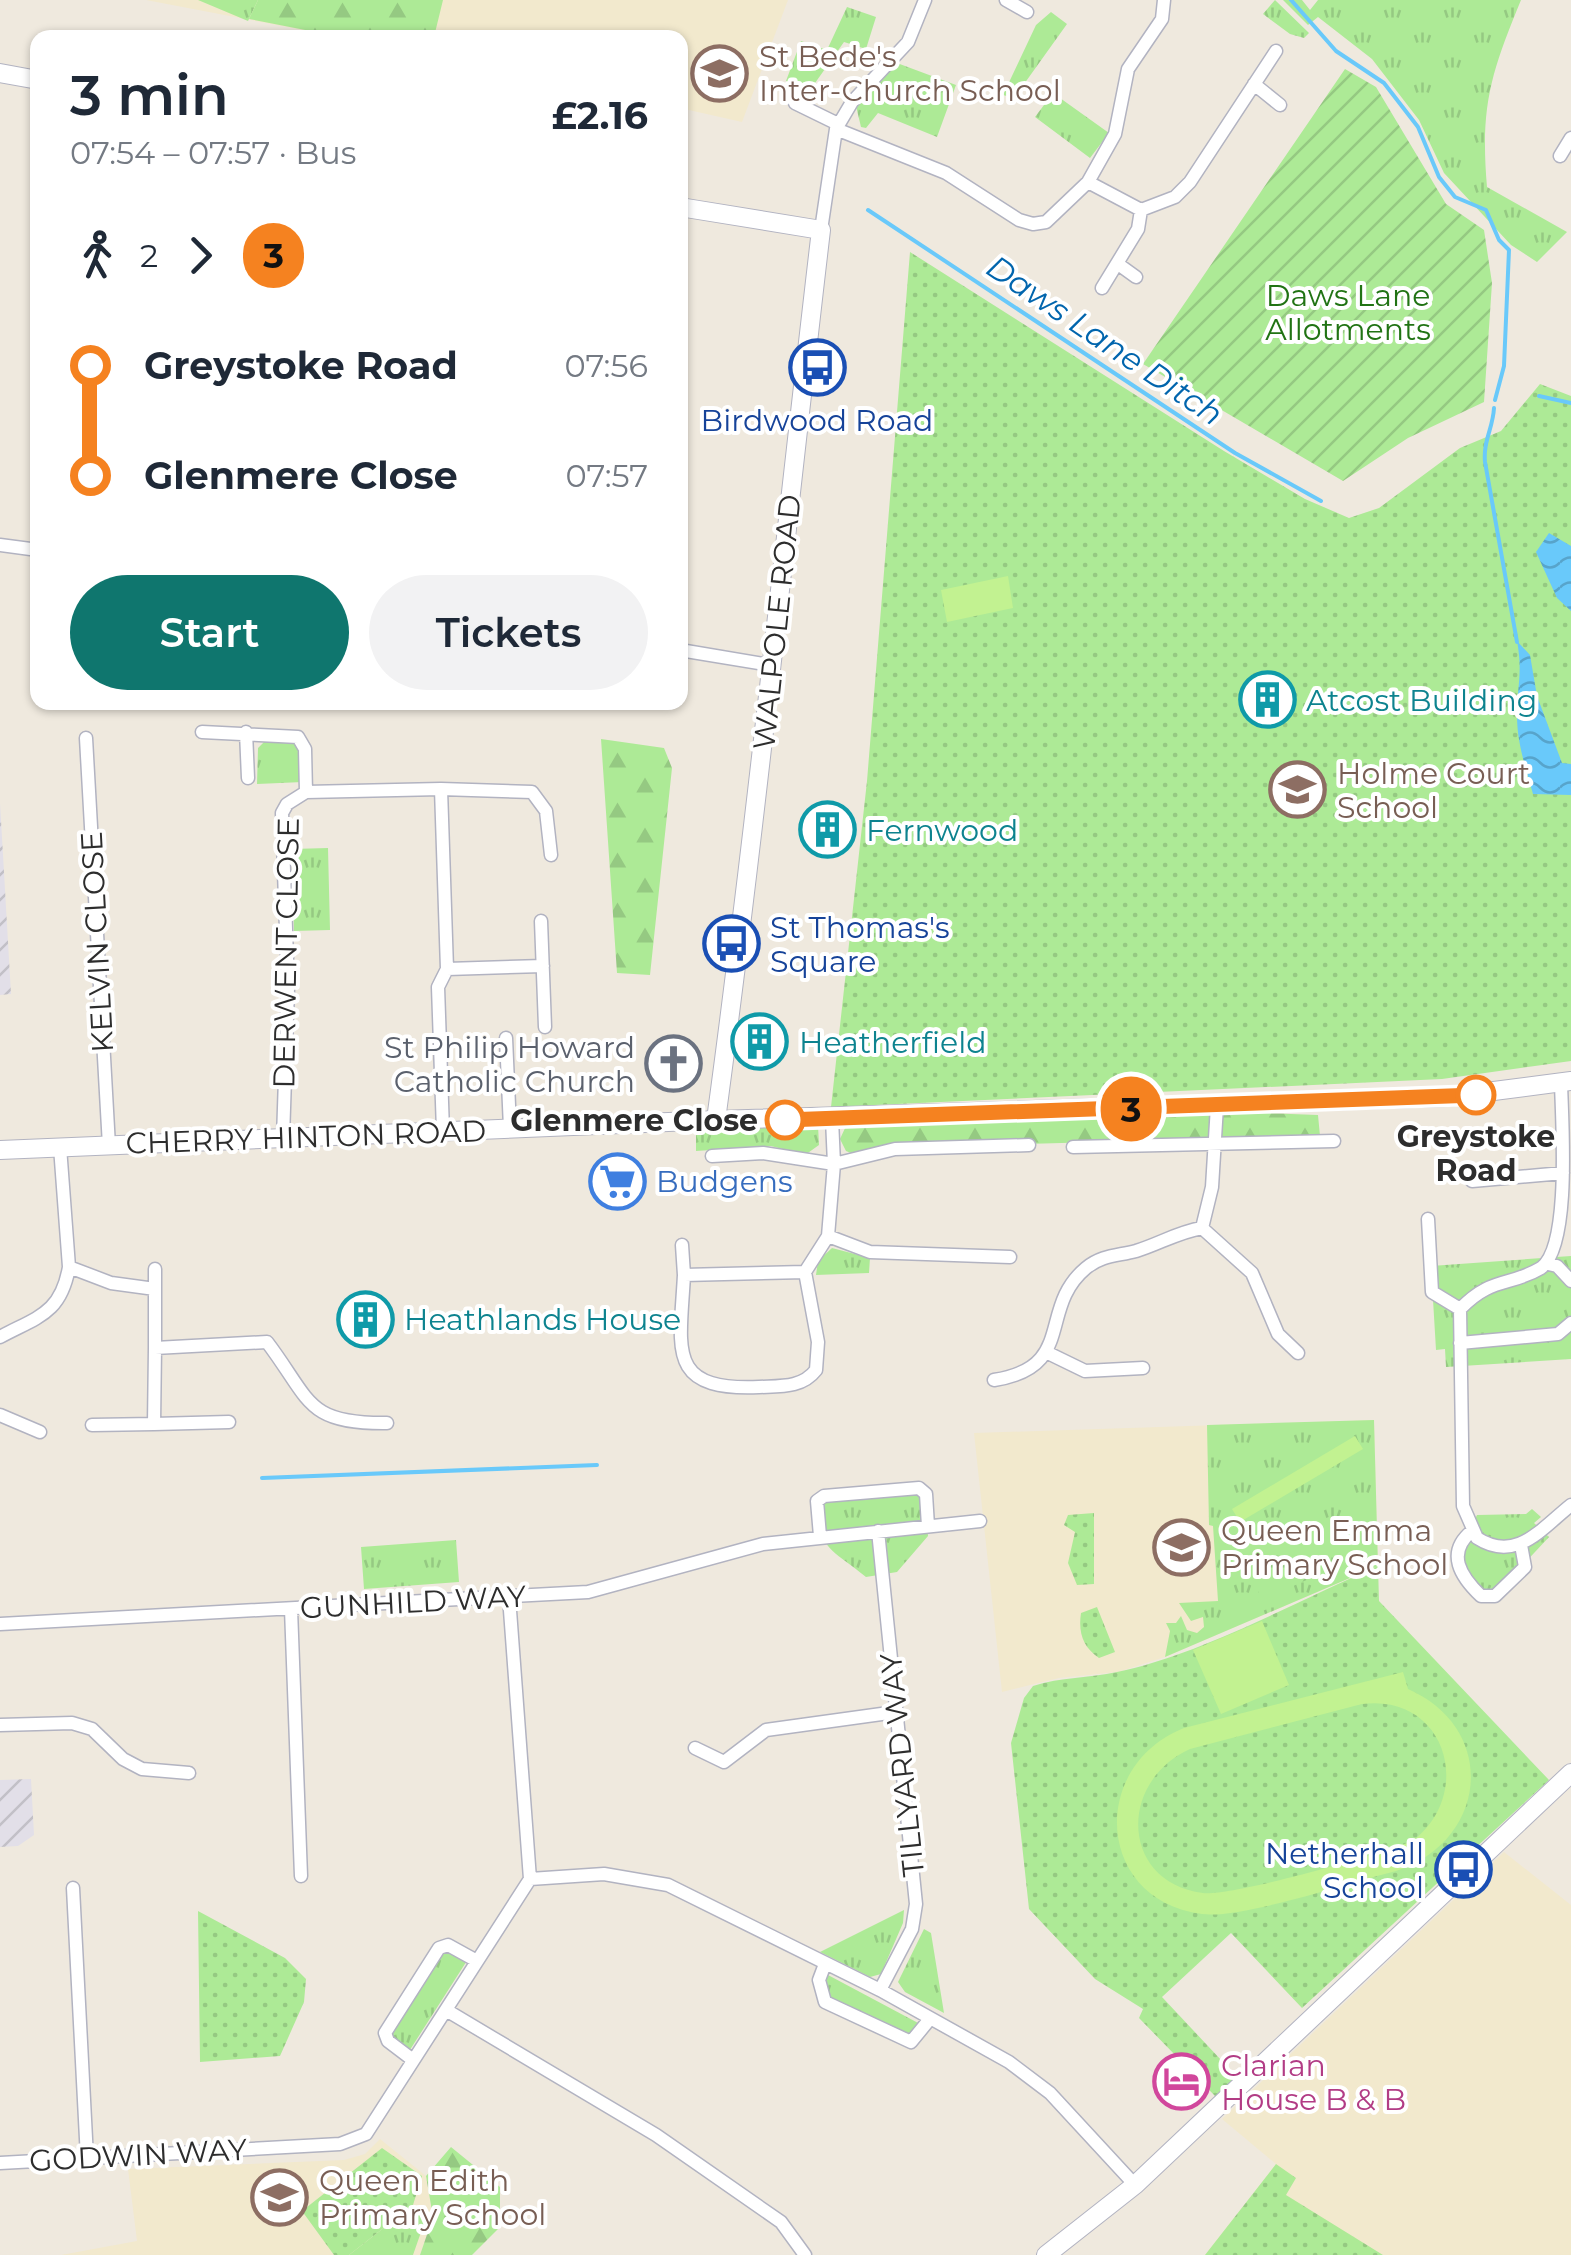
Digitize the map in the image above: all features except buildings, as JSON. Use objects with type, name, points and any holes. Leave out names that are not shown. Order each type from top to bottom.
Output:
[{"type":"street","name":"WALPOLE ROAD","points":[[716,1120],[761,776],[770,664],[837,126],[852,102],[908,42],[925,0]]},
{"type":"street","points":[[1006,0],[1027,12]]},
{"type":"street","points":[[795,103],[837,126],[946,173],[1019,220],[1033,224],[1056,217],[1088,182],[1114,134],[1128,69],[1162,19],[1164,0]]},
{"type":"street","points":[[1088,182],[1140,210],[1174,197],[1190,182],[1276,51]]},
{"type":"street","points":[[0,72],[30,78]]},
{"type":"street","points":[[1254,84],[1280,105]]},
{"type":"street","points":[[1560,156],[1571,138]]},
{"type":"street","points":[[688,208],[822,230]]},
{"type":"street","points":[[1102,288],[1138,229],[1140,210]]},
{"type":"street","points":[[1118,264],[1136,276]]},
{"type":"street","points":[[0,545],[30,549]]},
{"type":"street","points":[[688,651],[770,664]]},
{"type":"street","points":[[202,732],[298,737],[305,750],[306,792]]},
{"type":"street","points":[[246,732],[248,778]]},
{"type":"street","name":"KELVIN CLOSE","points":[[86,738],[109,1146]]},
{"type":"street","points":[[441,789],[447,969],[438,987],[443,1131]]},
{"type":"street","name":"DERWENT CLOSE","points":[[283,1138],[288,988],[282,813],[287,804],[306,792],[523,789],[540,800],[546,812],[552,855]]},
{"type":"street","points":[[541,921],[546,1027]]},
{"type":"street","points":[[447,969],[543,966]]},
{"type":"street","points":[[506,1038],[510,1128]]},
{"type":"street","points":[[1460,1309],[1490,1284],[1526,1275],[1548,1264],[1563,1233],[1566,1082]]},
{"type":"street","name":"CHERRY HINTON ROAD","points":[[0,1150],[716,1120],[832,1120],[1479,1095],[1566,1082]]},
{"type":"street","points":[[1202,1228],[1212,1187],[1217,1106]]},
{"type":"street","points":[[682,1245],[685,1362],[703,1384],[722,1389],[792,1386],[816,1370],[818,1342],[805,1272],[828,1236],[834,1164],[832,1120]]},
{"type":"street","points":[[1073,1146],[1334,1141]]},
{"type":"street","points":[[712,1156],[763,1153],[834,1164],[895,1149],[1029,1145]]},
{"type":"street","points":[[0,1338],[58,1303],[70,1267],[60,1148]]},
{"type":"street","points":[[1472,1180],[1563,1173]]},
{"type":"street","points":[[1428,1219],[1432,1292],[1460,1309]]},
{"type":"street","points":[[994,1380],[1015,1377],[1048,1353],[1056,1318],[1087,1267],[1108,1254],[1135,1252],[1202,1228]]},
{"type":"street","points":[[1202,1228],[1252,1273],[1278,1334],[1298,1354]]},
{"type":"street","points":[[828,1236],[870,1252],[1010,1256]]},
{"type":"street","points":[[1548,1264],[1571,1281]]},
{"type":"street","points":[[70,1267],[111,1284],[155,1290]]},
{"type":"street","points":[[154,1424],[155,1268]]},
{"type":"street","points":[[684,1275],[805,1272]]},
{"type":"street","points":[[1460,1309],[1463,1506],[1472,1532],[1489,1546],[1504,1549],[1521,1545],[1571,1504]]},
{"type":"street","points":[[1460,1343],[1558,1334],[1571,1323]]},
{"type":"street","points":[[156,1348],[226,1348],[267,1342],[324,1417],[348,1424],[386,1423]]},
{"type":"street","points":[[1048,1353],[1085,1371],[1143,1368]]},
{"type":"street","points":[[0,1415],[40,1432]]},
{"type":"street","points":[[92,1425],[229,1422]]},
{"type":"street","points":[[820,1536],[818,1501],[824,1496],[919,1488],[926,1494],[928,1526]]},
{"type":"street","name":"GUNHILD WAY","points":[[0,1624],[588,1592],[763,1544],[980,1521]]},
{"type":"street","name":"TILLYARD WAY","points":[[878,1531],[916,1904],[912,1929],[880,1990]]},
{"type":"street","points":[[1472,1532],[1458,1548],[1457,1564],[1466,1582],[1482,1596],[1495,1596],[1525,1568],[1521,1545]]},
{"type":"street","points":[[509,1597],[530,1878],[604,1874],[668,1885],[880,1990],[1008,2062],[1050,2093],[1134,2185]]},
{"type":"street","points":[[291,1609],[301,1876]]},
{"type":"street","points":[[696,1748],[724,1762],[766,1730],[896,1712]]},
{"type":"street","points":[[0,1725],[72,1723],[92,1729],[122,1758],[142,1768],[190,1773]]},
{"type":"street","points":[[1046,2255],[1134,2185],[1571,1772]]},
{"type":"street","name":"GODWIN WAY","points":[[0,2163],[356,2141],[366,2134],[530,1878]]},
{"type":"street","points":[[73,1888],[87,2158]]},
{"type":"street","points":[[414,2060],[388,2042],[386,2033],[439,1948],[448,1945],[478,1961]]},
{"type":"street","points":[[826,1964],[819,1980],[825,2002],[911,2042],[929,2020]]},
{"type":"street","points":[[446,2010],[656,2135],[780,2222],[805,2255]]},
{"type":"shaded area","name":"St Bede's Inter-Church School","points":[[146,0],[788,0],[742,122],[688,110],[688,30],[302,30]]},
{"type":"shaded area","points":[[0,803],[11,994],[0,995]]},
{"type":"shaded area","name":"Queen Emma Primary School","points":[[1374,1420],[1378,1566],[1165,1657],[1118,1672],[1059,1678],[1002,1692],[974,1433]]},
{"type":"shaded area","points":[[31,1779],[34,1835],[18,1846],[0,1847],[0,1780]]},
{"type":"shaded area","points":[[1504,1852],[1571,1905],[1571,2255],[1205,2255],[1276,2164],[1222,2119]]},
{"type":"shaded area","name":"Queen Edith Primary School","points":[[380,2139],[426,2176],[433,2217],[420,2255],[61,2255],[137,2241],[128,2169],[344,2160],[365,2154]]},
{"type":"green space","points":[[198,0],[258,0],[248,21]]},
{"type":"green space","points":[[258,0],[443,0],[436,30],[305,30],[249,19]]},
{"type":"green space","points":[[1275,0],[1309,33],[1304,38],[1290,34],[1263,14]]},
{"type":"green space","points":[[1283,0],[1302,0],[1310,10],[1318,0],[1521,0],[1490,90],[1485,134],[1487,187],[1567,232],[1537,262],[1511,245],[1444,173],[1419,120],[1372,59],[1318,17],[1308,25]]},
{"type":"green space","points":[[847,7],[876,17],[866,49],[844,42],[808,93],[786,81],[801,41],[827,50]]},
{"type":"green space","points":[[1051,12],[1067,24],[1014,98],[1003,95],[1036,25]]},
{"type":"green space","points":[[897,63],[956,85],[937,137],[878,113],[866,128],[861,127],[856,106]]},
{"type":"green space","name":"Daws Lane Allotments","points":[[1345,69],[1376,87],[1446,204],[1484,230],[1492,283],[1484,402],[1408,438],[1343,481],[1143,364]]},
{"type":"green space","points":[[1053,93],[1109,133],[1090,158],[1035,117]]},
{"type":"green space","points":[[910,252],[1224,451],[1305,499],[1349,518],[1379,508],[1460,448],[1501,431],[1540,384],[1571,396],[1571,1061],[1442,1079],[831,1107],[867,781]]},
{"type":"green space","points":[[1008,576],[1013,608],[947,622],[941,590]]},
{"type":"green space","points":[[601,739],[664,748],[672,768],[650,975],[617,973]]},
{"type":"green space","points":[[291,740],[301,746],[303,782],[257,784],[258,748],[264,742]]},
{"type":"green space","points":[[328,848],[330,930],[294,931],[292,849]]},
{"type":"green space","points":[[1205,1111],[1318,1115],[1320,1136],[877,1148],[858,1156],[846,1151],[840,1139],[846,1126]]},
{"type":"green space","points":[[818,1125],[819,1145],[805,1155],[771,1146],[696,1151],[696,1128]]},
{"type":"green space","points":[[832,1248],[870,1258],[869,1273],[816,1275],[818,1261]]},
{"type":"green space","points":[[1571,1256],[1571,1359],[1446,1367],[1445,1349],[1436,1350],[1431,1266]]},
{"type":"green space","points":[[1374,1420],[1378,1566],[1165,1657],[1170,1631],[1166,1623],[1176,1623],[1181,1616],[1187,1630],[1197,1633],[1204,1627],[1203,1617],[1191,1621],[1179,1603],[1218,1601],[1213,1526],[1209,1525],[1207,1425]]},
{"type":"green space","points":[[1355,1436],[1363,1449],[1240,1522],[1232,1509]]},
{"type":"green space","points":[[926,1494],[928,1536],[897,1572],[866,1577],[833,1551],[823,1536],[825,1496]]},
{"type":"green space","points":[[1532,1509],[1541,1517],[1534,1523],[1549,1537],[1488,1594],[1464,1572],[1461,1547],[1477,1515],[1526,1514]]},
{"type":"green space","points":[[1094,1513],[1094,1584],[1077,1585],[1068,1563],[1075,1532],[1064,1525],[1068,1515]]},
{"type":"green space","points":[[456,1540],[459,1582],[364,1589],[361,1547]]},
{"type":"green space","points":[[1306,1548],[1311,1578],[1259,1601],[1255,1552],[1280,1556]]},
{"type":"green space","points":[[1378,1566],[1379,1601],[1549,1780],[1302,2008],[1231,1933],[1162,1997],[1237,2077],[1216,2097],[1139,2018],[1143,2009],[1095,1979],[1029,1909],[1011,1743],[1024,1698],[1033,1686],[1117,1672],[1182,1653]]},
{"type":"green space","points":[[1097,1607],[1115,1652],[1099,1658],[1085,1644],[1080,1627],[1081,1613]]},
{"type":"green space","points":[[1262,1621],[1289,1685],[1221,1714],[1193,1650]]},
{"type":"green space","points":[[1403,1672],[1408,1689],[1437,1707],[1457,1730],[1468,1756],[1471,1784],[1464,1811],[1449,1836],[1427,1856],[1396,1871],[1298,1899],[1243,1911],[1202,1914],[1167,1904],[1141,1885],[1124,1859],[1117,1830],[1120,1800],[1131,1771],[1153,1746],[1184,1728]],"holes":[[[1362,1704],[1391,1705],[1414,1714],[1431,1729],[1442,1750],[1446,1773],[1443,1797],[1433,1820],[1414,1840],[1308,1873],[1219,1892],[1203,1893],[1176,1885],[1156,1871],[1144,1852],[1138,1830],[1140,1806],[1150,1784],[1166,1764],[1190,1749]]]},
{"type":"green space","points":[[904,1910],[903,1923],[881,1974],[870,1977],[820,1952]]},
{"type":"green space","points":[[198,1911],[285,1958],[306,1979],[304,2002],[280,2056],[200,2062]]},
{"type":"green space","points":[[924,1929],[931,1933],[944,2013],[905,1992],[898,1982]]},
{"type":"green space","points":[[438,1949],[470,1956],[406,2056],[386,2032]]},
{"type":"green space","points":[[828,1975],[920,2024],[911,2037],[834,2002],[822,1989]]},
{"type":"green space","points":[[451,2147],[500,2187],[500,2227],[472,2255],[420,2255],[433,2217],[426,2176]]},
{"type":"green space","points":[[382,2148],[422,2176],[413,2205],[349,2255],[334,2255],[302,2211]]},
{"type":"green space","points":[[1276,2164],[1296,2178],[1286,2195],[1383,2255],[1205,2255]]},
{"type":"green space","points":[[413,2205],[427,2215],[413,2255],[349,2255]]},
{"type":"water","points":[[1549,533],[1571,546],[1571,611],[1557,598],[1536,552]]},
{"type":"water","points":[[1517,641],[1530,655],[1537,696],[1562,763],[1571,764],[1571,795],[1533,794],[1517,726]]},
{"type":"waterway","points":[[1291,0],[1336,51],[1384,83],[1418,127],[1439,177],[1455,197],[1486,210],[1499,240],[1509,250],[1504,366],[1495,400]]},
{"type":"waterway","name":"Daws Lane Ditch","points":[[868,210],[1235,453],[1321,501]]},
{"type":"waterway","points":[[1539,396],[1571,403]]},
{"type":"waterway","points":[[1494,408],[1485,462],[1517,642]]},
{"type":"waterway","points":[[262,1478],[597,1465]]},
{"type":"bus line","name":"3","points":[[785,1120],[1476,1095]]},
{"type":"place","name":"St Bede's Inter-Church School","points":[[720,73]]},
{"type":"place","name":"Birdwood Road","points":[[817,367]]},
{"type":"place","name":"Atcost Building","points":[[1267,700]]},
{"type":"place","name":"Holme Court School","points":[[1298,790]]},
{"type":"place","name":"Fernwood","points":[[827,830]]},
{"type":"place","name":"St Thomas's Square","points":[[731,944]]},
{"type":"place","name":"Heatherfield","points":[[760,1042]]},
{"type":"place","name":"St Philip Howard Catholic Church","points":[[674,1064]]},
{"type":"place","name":"Greystoke Road","points":[[1476,1095]]},
{"type":"place","name":"Glenmere Close","points":[[785,1120]]},
{"type":"place","name":"Budgens","points":[[617,1181]]},
{"type":"place","name":"Heathlands House","points":[[365,1319]]},
{"type":"place","name":"Queen Emma Primary School","points":[[1182,1547]]},
{"type":"place","name":"Netherhall School","points":[[1463,1870]]},
{"type":"place","name":"Clarian House B & B","points":[[1182,2082]]},
{"type":"place","name":"Queen Edith Primary School","points":[[280,2197]]}]
